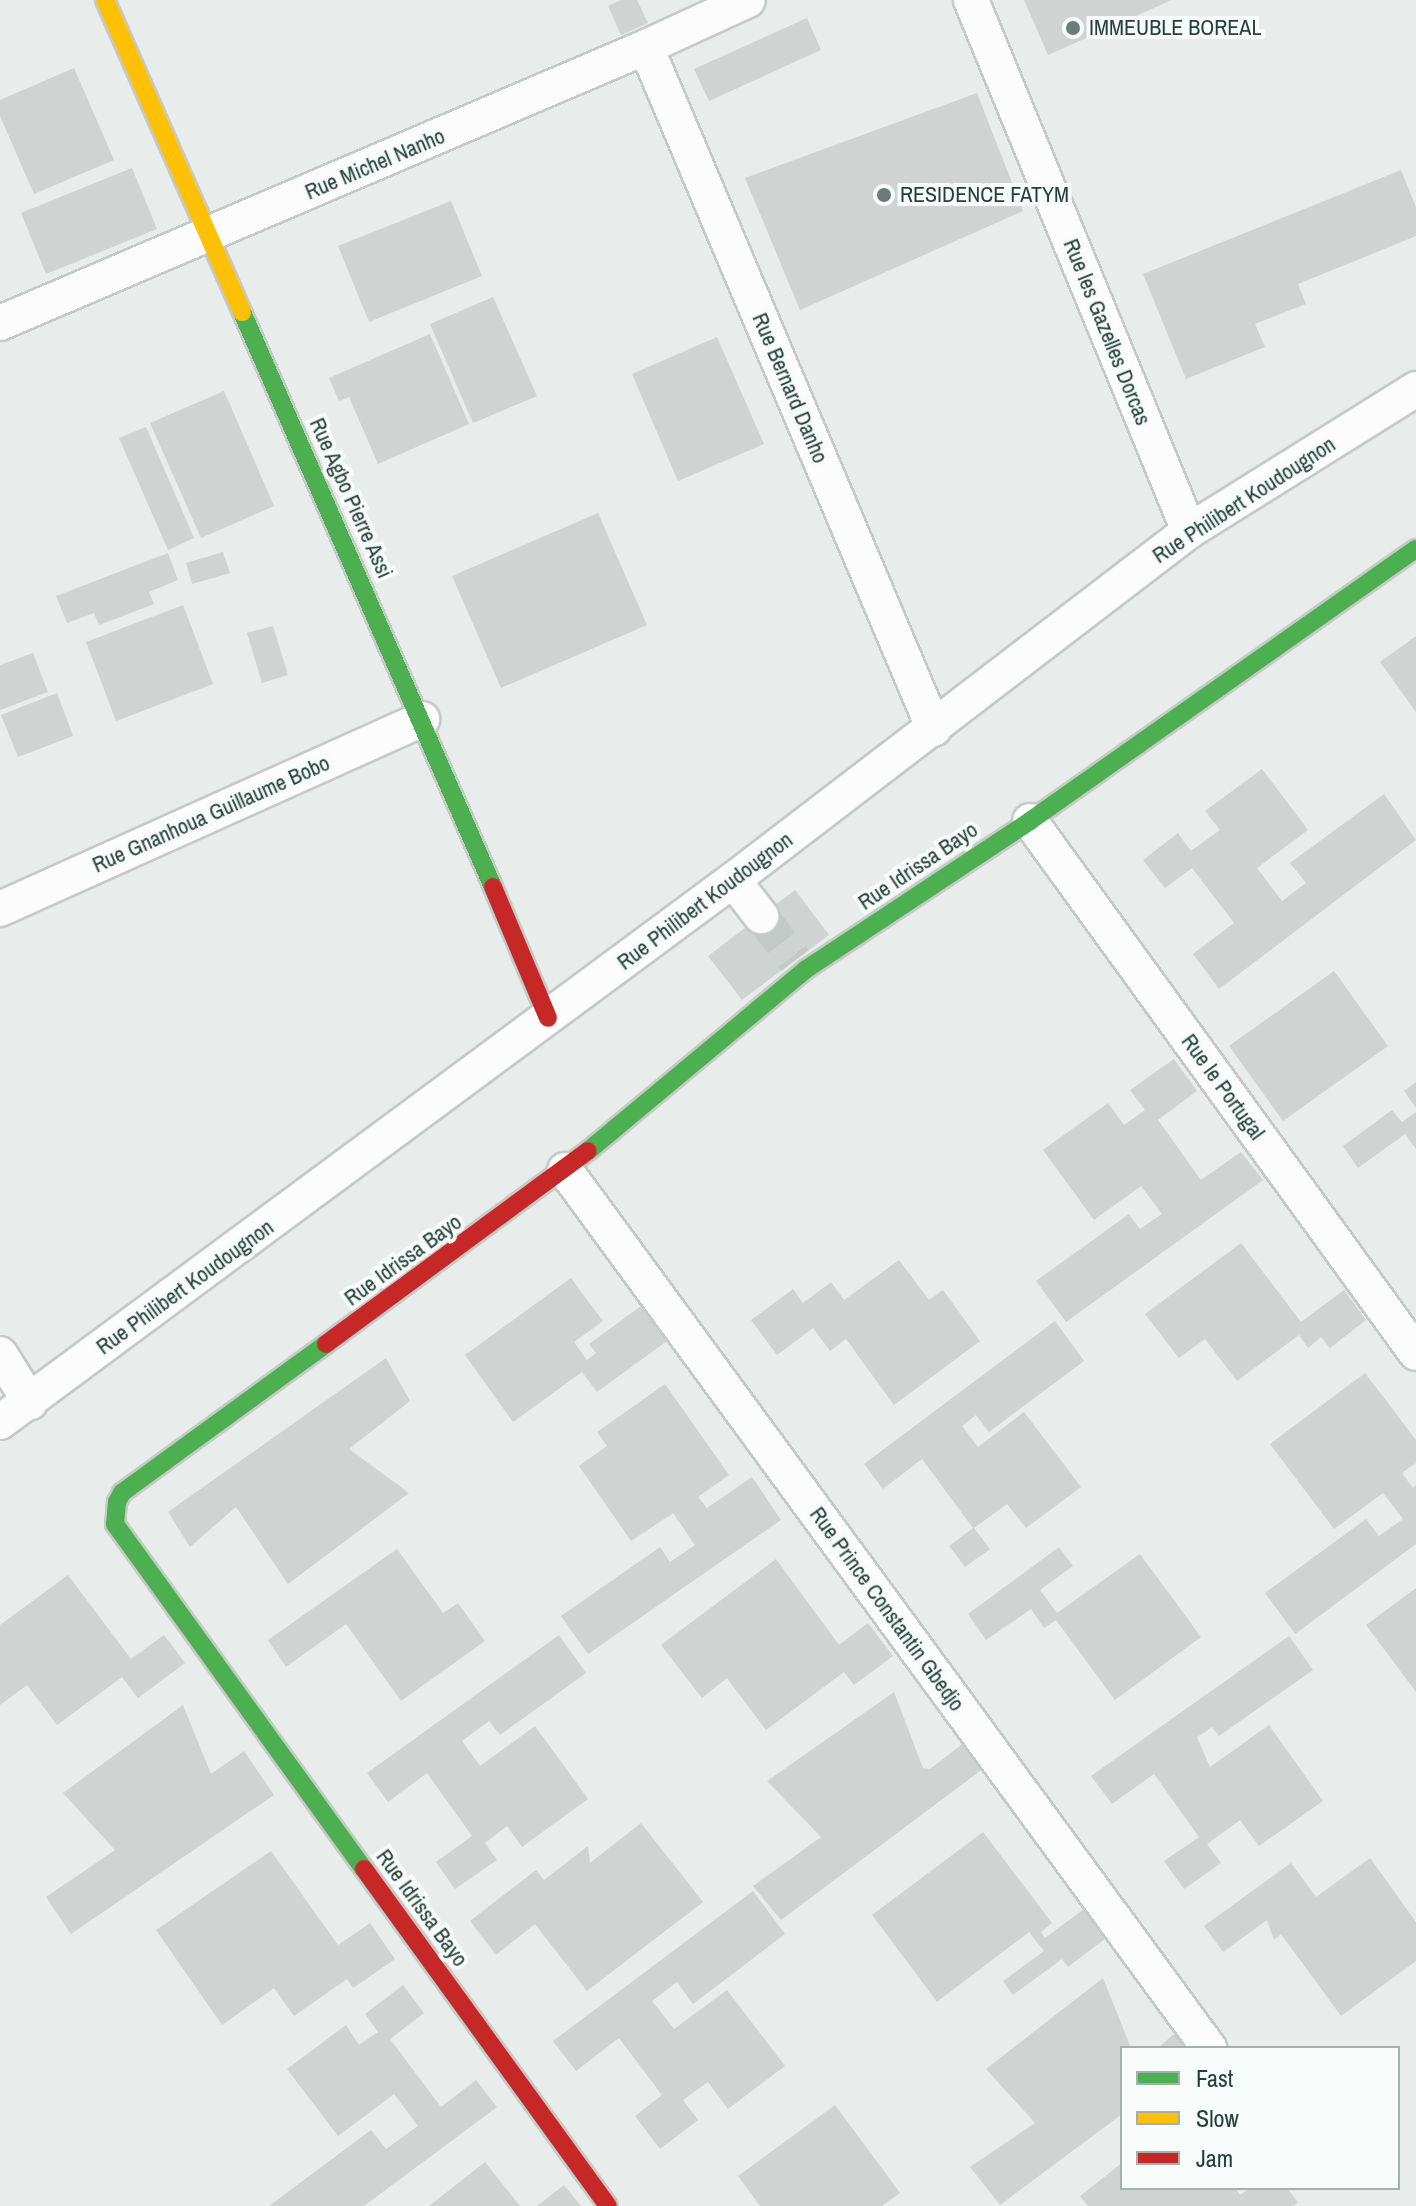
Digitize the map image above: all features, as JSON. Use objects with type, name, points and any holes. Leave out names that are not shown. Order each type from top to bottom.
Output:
[{"type":"street","name":"Rue Agbo Pierre Assi","points":[[105,0],[422,719],[548,1018]]},
{"type":"street","name":"Rue Michel Nanho","points":[[0,323],[646,47],[748,0]]},
{"type":"street","name":"Rue les Gazelles Dorcas","points":[[971,0],[1189,531]]},
{"type":"street","name":"Rue Bernard Danho","points":[[646,47],[934,729]]},
{"type":"street","name":"Rue Philibert Koudougnon","points":[[0,1422],[733,880],[1189,531],[1416,389]]},
{"type":"street","name":"Rue Idrissa Bayo","points":[[608,2206],[121,1535],[114,1512],[122,1493],[565,1170],[800,965],[1030,821],[1416,549]]},
{"type":"street","name":"Rue Gnanhoua Guillaume Bobo","points":[[0,909],[422,719]]},
{"type":"street","name":"Rue le Portugal","points":[[1030,821],[1416,1353]]},
{"type":"street","points":[[733,880],[761,916]]},
{"type":"street","name":"Rue Prince Constantin Gbedjo","points":[[565,1170],[1208,2046]]},
{"type":"street","points":[[0,1354],[30,1402]]},
{"type":"building","points":[[621,0],[637,0],[648,23],[621,35],[608,6]]},
{"type":"building","name":"IMMEUBLE BOREAL","points":[[1024,0],[1172,0],[1048,55]]},
{"type":"building","points":[[807,18],[821,50],[709,101],[694,69]]},
{"type":"building","points":[[74,68],[114,160],[34,194],[0,116],[0,100]]},
{"type":"building","name":"RESIDENCE FATYM","points":[[977,93],[1023,211],[800,310],[745,178]]},
{"type":"building","points":[[132,168],[157,229],[46,274],[21,213]]},
{"type":"building","points":[[1401,170],[1416,207],[1416,236],[1298,284],[1306,304],[1255,324],[1265,347],[1186,379],[1143,274]]},
{"type":"building","points":[[451,201],[482,276],[369,322],[338,246]]},
{"type":"building","points":[[493,297],[537,396],[473,423],[430,324]]},
{"type":"building","points":[[430,334],[469,424],[378,464],[349,397],[339,401],[329,378]]},
{"type":"building","points":[[717,337],[764,444],[678,481],[632,374]]},
{"type":"building","points":[[224,391],[274,506],[201,538],[150,423]]},
{"type":"building","points":[[146,427],[194,538],[168,550],[119,438]]},
{"type":"building","points":[[598,513],[647,625],[501,688],[452,576]]},
{"type":"building","points":[[223,552],[230,573],[192,584],[186,563]]},
{"type":"building","points":[[168,553],[178,580],[149,592],[154,604],[99,625],[94,613],[67,623],[56,596]]},
{"type":"building","points":[[183,605],[213,684],[116,721],[86,642]]},
{"type":"building","points":[[273,626],[288,675],[262,683],[247,633]]},
{"type":"building","points":[[1416,636],[1416,712],[1380,662]]},
{"type":"building","points":[[33,653],[48,692],[0,710],[0,665]]},
{"type":"building","points":[[57,693],[73,736],[18,757],[1,715]]},
{"type":"building","points":[[1262,769],[1308,830],[1257,868],[1282,901],[1306,883],[1290,863],[1384,794],[1416,840],[1219,989],[1193,954],[1234,923],[1192,868],[1165,888],[1143,860],[1178,833],[1191,851],[1220,830],[1205,811]]},
{"type":"building","points":[[795,890],[829,935],[742,1000],[708,956]]},
{"type":"building","points":[[1334,971],[1388,1046],[1283,1121],[1229,1046]]},
{"type":"building","points":[[1174,1059],[1197,1091],[1158,1120],[1201,1180],[1241,1152],[1263,1180],[1066,1322],[1036,1281],[1129,1214],[1140,1229],[1162,1214],[1141,1186],[1094,1220],[1043,1150],[1108,1103],[1124,1125],[1145,1110],[1130,1090]]},
{"type":"building","points":[[1416,1082],[1416,1108],[1404,1091]]},
{"type":"building","points":[[1392,1110],[1402,1122],[1416,1112],[1416,1149],[1405,1134],[1358,1168],[1343,1146]]},
{"type":"building","points":[[1241,1243],[1301,1322],[1344,1290],[1366,1320],[1330,1348],[1321,1337],[1308,1348],[1299,1335],[1237,1381],[1205,1339],[1179,1358],[1145,1314]]},
{"type":"building","points":[[899,1260],[929,1300],[943,1290],[980,1341],[894,1405],[846,1339],[830,1351],[813,1328],[777,1355],[751,1320],[793,1289],[803,1303],[831,1282],[844,1300]]},
{"type":"building","points":[[571,1278],[603,1321],[574,1342],[587,1360],[596,1353],[589,1344],[641,1306],[667,1341],[597,1392],[582,1372],[513,1422],[465,1355]]},
{"type":"building","points":[[1055,1321],[1084,1361],[989,1432],[976,1415],[962,1426],[978,1447],[1024,1412],[1081,1487],[1026,1528],[1007,1504],[974,1528],[990,1549],[965,1567],[949,1546],[973,1528],[922,1459],[883,1489],[864,1464]]},
{"type":"building","points":[[386,1358],[410,1401],[349,1449],[409,1493],[288,1584],[236,1507],[190,1547],[168,1512]]},
{"type":"building","points":[[1365,1373],[1416,1440],[1416,1463],[1402,1473],[1413,1488],[1416,1485],[1416,1544],[1295,1634],[1265,1593],[1366,1519],[1379,1536],[1403,1519],[1383,1493],[1334,1529],[1270,1444]]},
{"type":"building","points":[[665,1384],[729,1475],[698,1497],[707,1508],[752,1477],[781,1520],[588,1654],[561,1616],[660,1547],[670,1562],[695,1545],[673,1513],[631,1541],[579,1466],[607,1446],[597,1432]]},
{"type":"building","points":[[1059,1547],[1073,1566],[1040,1590],[1057,1613],[1140,1554],[1201,1637],[1115,1700],[1056,1620],[1044,1628],[1031,1609],[986,1640],[968,1614]]},
{"type":"building","points":[[397,1549],[443,1613],[458,1603],[485,1641],[401,1701],[346,1624],[286,1667],[268,1640]]},
{"type":"building","points":[[776,1559],[839,1645],[868,1623],[893,1656],[854,1685],[844,1672],[766,1730],[727,1678],[702,1698],[661,1645]]},
{"type":"building","points":[[68,1575],[131,1659],[164,1635],[185,1663],[138,1698],[122,1677],[57,1725],[27,1685],[0,1705],[0,1625]]},
{"type":"building","points":[[1416,1588],[1416,1692],[1366,1625]]},
{"type":"building","points":[[559,1635],[586,1673],[500,1735],[489,1721],[462,1741],[480,1766],[535,1726],[588,1799],[522,1847],[507,1826],[485,1843],[497,1860],[455,1889],[436,1862],[472,1836],[427,1773],[388,1802],[367,1773]]},
{"type":"building","points":[[1289,1636],[1313,1670],[1219,1736],[1212,1727],[1197,1737],[1210,1767],[1269,1725],[1323,1801],[1259,1846],[1240,1820],[1207,1844],[1221,1863],[1184,1889],[1164,1861],[1199,1837],[1154,1774],[1112,1804],[1091,1776]]},
{"type":"building","points":[[894,1692],[923,1768],[930,1769],[966,1741],[984,1768],[781,1920],[753,1886],[821,1837],[767,1781]]},
{"type":"building","points":[[183,1705],[211,1774],[244,1751],[274,1795],[71,1934],[46,1897],[115,1850],[63,1793]]},
{"type":"building","points":[[641,1823],[703,1902],[587,1991],[535,1924],[496,1955],[470,1921],[536,1870],[544,1880],[588,1846],[590,1863]]},
{"type":"building","points":[[983,1832],[1052,1923],[1041,1932],[1045,1938],[1084,1909],[1106,1938],[1068,1967],[1062,1959],[1013,1995],[1003,1981],[1044,1951],[1029,1932],[937,2002],[872,1915]]},
{"type":"building","points":[[271,1851],[338,1945],[370,1923],[395,1959],[353,1988],[347,1979],[294,2016],[274,1988],[222,2025],[156,1930]]},
{"type":"building","points":[[1370,1858],[1416,1922],[1416,1961],[1341,2016],[1281,1934],[1274,1940],[1267,1920],[1223,1952],[1204,1926],[1291,1863],[1316,1897]]},
{"type":"building","points":[[753,1891],[785,1934],[693,2004],[677,1982],[652,2001],[674,2029],[727,1990],[785,2066],[728,2109],[708,2082],[683,2100],[698,2120],[660,2149],[635,2116],[662,2095],[619,2038],[576,2071],[553,2041]]},
{"type":"building","points":[[1103,1978],[1130,2046],[1120,2046],[1120,2115],[1000,2205],[970,2167],[1035,2123],[986,2069]]},
{"type":"building","points":[[403,1985],[424,2013],[390,2039],[441,2107],[476,2080],[497,2107],[364,2206],[269,2206],[371,2130],[386,2149],[418,2126],[394,2094],[338,2136],[287,2069],[346,2025],[359,2045],[378,2032],[365,2014]]},
{"type":"building","points":[[1176,2032],[1188,2046],[1160,2046]]},
{"type":"building","points":[[835,2105],[900,2193],[882,2206],[760,2206],[738,2176]]},
{"type":"building","points":[[485,2162],[520,2206],[429,2206]]},
{"type":"building","points":[[1120,2165],[1120,2190],[1236,2190],[1240,2195],[1247,2190],[1289,2190],[1298,2202],[1294,2206],[1088,2206],[1080,2196]]},
{"type":"building","points":[[564,2185],[581,2206],[537,2206]]},
{"type":"tunnel","points":[[761,916],[795,960]]},
{"type":"traffic: fast","points":[[242,312],[493,887]]},
{"type":"traffic: fast","points":[[588,1151],[805,970],[1030,821],[1416,549]]},
{"type":"traffic: fast","points":[[326,1344],[122,1493],[117,1502],[115,1524],[364,1869]]},
{"type":"traffic: slow","points":[[105,0],[242,312]]},
{"type":"traffic: jam","points":[[493,887],[548,1018]]},
{"type":"traffic: jam","points":[[326,1344],[588,1151]]},
{"type":"traffic: jam","points":[[364,1869],[608,2206]]},
{"type":"place","name":"IMMEUBLE BOREAL","points":[[1073,28]]},
{"type":"place","name":"RESIDENCE FATYM","points":[[884,195]]}]
